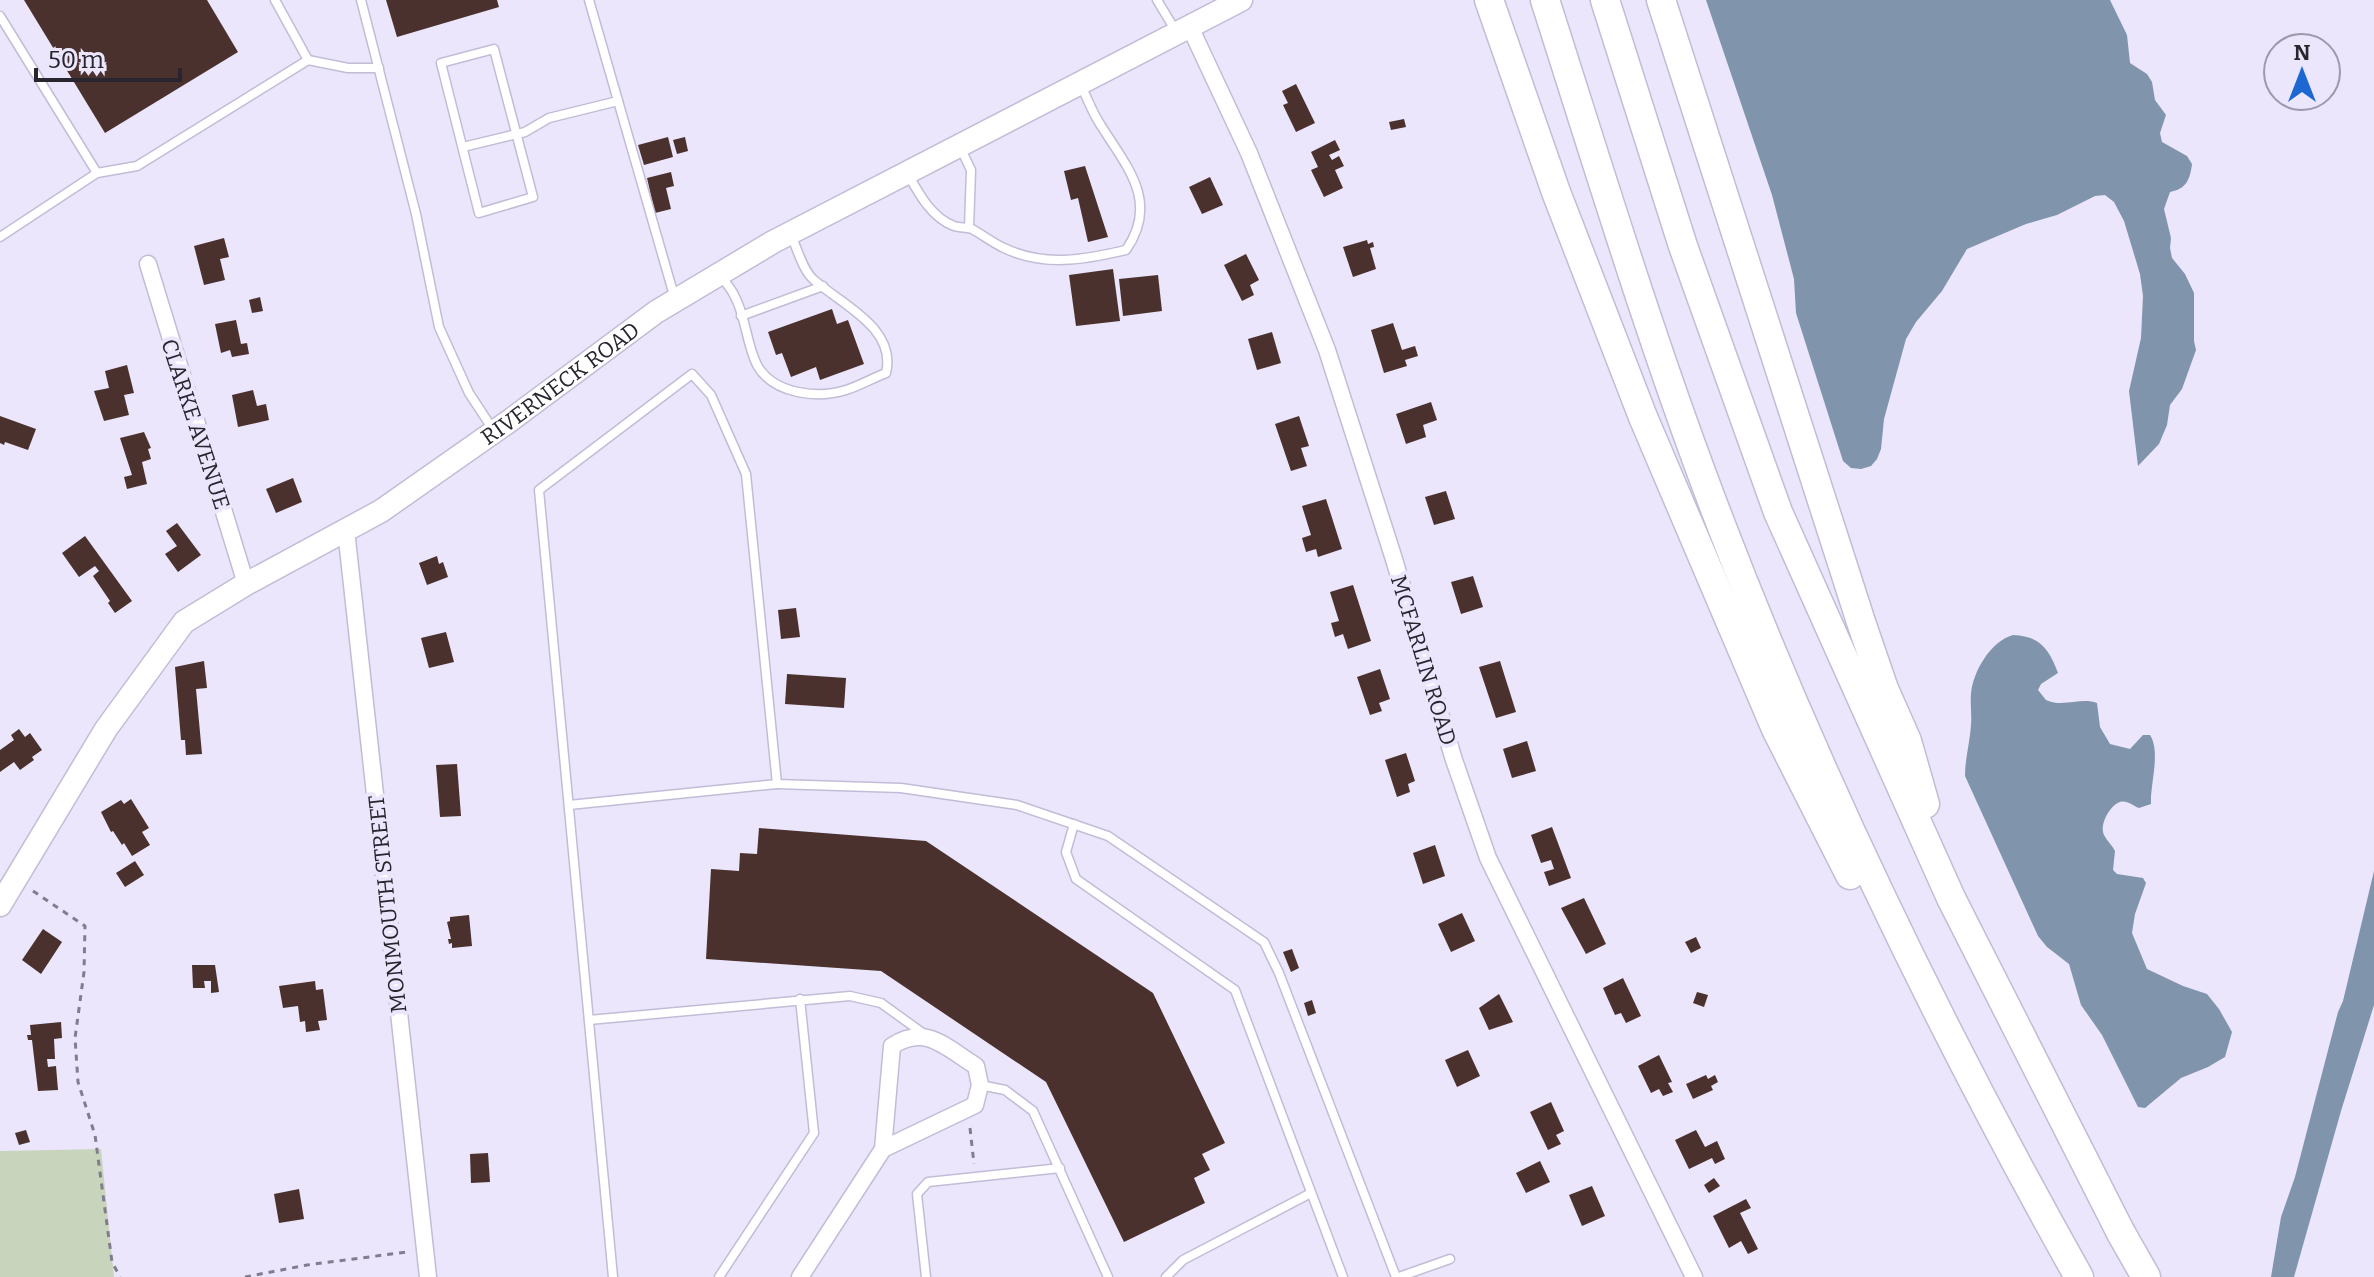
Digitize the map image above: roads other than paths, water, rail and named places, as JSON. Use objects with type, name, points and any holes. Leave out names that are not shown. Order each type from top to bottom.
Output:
[{"type":"highway","points":[[1470,0],[1776,729],[1872,916],[1965,1067]]},
{"type":"highway","points":[[1489,0],[1581,260]]},
{"type":"highway","points":[[1545,0],[1658,351],[1736,563],[1842,815],[1965,1067],[2079,1277]]},
{"type":"highway","points":[[1605,0],[1701,297],[1778,512],[1951,898],[2146,1277]]},
{"type":"highway","points":[[1661,0],[1861,622],[1884,689],[1907,741],[1951,898]]},
{"type":"main road","name":"RIVERNECK ROAD","points":[[0,905],[106,729],[184,622],[246,584],[381,511],[656,312],[719,274],[790,233],[1241,0]]},
{"type":"street","name":"MCFARLIN ROAD","points":[[1184,30],[1249,153],[1327,350],[1454,760],[1488,858],[1694,1277]]},
{"type":"street","name":"CLARKE AVENUE","points":[[148,264],[246,584]]},
{"type":"street","name":"MONMOUTH STREET","points":[[346,530],[428,1277]]},
{"type":"street","points":[[800,1277],[883,1149],[892,1046],[907,1036],[927,1036],[976,1066],[980,1085],[975,1105],[883,1149]]},
{"type":"lane","points":[[275,0],[308,60]]},
{"type":"lane","points":[[361,0],[416,214],[439,327],[469,393],[494,432]]},
{"type":"lane","points":[[589,0],[675,301]]},
{"type":"lane","points":[[1157,0],[1184,30]]},
{"type":"lane","points":[[0,16],[97,173]]},
{"type":"lane","points":[[494,49],[517,134],[533,197],[479,213],[441,63],[494,49]]},
{"type":"lane","points":[[0,237],[97,173],[137,166],[308,60],[348,68],[379,68]]},
{"type":"lane","points":[[907,172],[919,195],[940,217],[954,226],[969,228],[1006,249],[1045,261],[1083,260],[1126,250],[1136,235],[1140,217],[1139,196],[1133,175],[1100,125],[1079,84]]},
{"type":"lane","points":[[463,147],[517,134],[549,118],[618,101]]},
{"type":"lane","points":[[959,146],[971,170],[969,228]]},
{"type":"lane","points":[[719,274],[735,296],[758,366],[770,383],[786,390],[812,393],[844,391],[886,373],[886,349],[858,311],[811,278],[790,233]]},
{"type":"lane","points":[[741,316],[823,286]]},
{"type":"lane","points":[[613,1277],[539,490],[692,374],[711,395],[746,474],[777,784]]},
{"type":"lane","points":[[569,805],[777,784],[901,788],[1017,805],[1108,836],[1264,942],[1285,987],[1397,1277],[1450,1259]]},
{"type":"lane","points":[[1074,824],[1066,852],[1076,879],[1235,990],[1343,1277]]},
{"type":"lane","points":[[589,1020],[850,996],[881,1003],[927,1036]]},
{"type":"lane","points":[[719,1277],[814,1133],[800,999]]},
{"type":"lane","points":[[980,1085],[1005,1090],[1033,1111],[1107,1277]]},
{"type":"lane","points":[[926,1277],[917,1194],[928,1182],[1060,1168]]},
{"type":"lane","points":[[1166,1277],[1183,1260],[1311,1193]]},
{"type":"water","points":[[1706,0],[2110,0],[2127,35],[2130,63],[2147,74],[2152,82],[2155,100],[2166,115],[2160,133],[2162,142],[2187,156],[2192,164],[2186,183],[2170,192],[2164,209],[2172,258],[2185,274],[2194,293],[2196,350],[2182,389],[2170,405],[2167,425],[2159,444],[2138,466],[2129,391],[2141,338],[2143,296],[2140,274],[2124,221],[2114,202],[2105,195],[2095,196],[2057,215],[2026,224],[1967,249],[1942,291],[1906,339],[1884,419],[1877,459],[1871,466],[1861,469],[1851,468],[1843,461],[1796,313],[1794,279],[1772,195]]},
{"type":"water","points":[[2013,635],[2037,641],[2051,657],[2058,673],[2041,684],[2038,690],[2046,700],[2097,703],[2100,727],[2110,744],[2130,749],[2143,735],[2150,735],[2153,742],[2155,759],[2151,804],[2139,808],[2128,802],[2120,802],[2104,821],[2104,835],[2115,851],[2113,870],[2117,874],[2143,878],[2146,883],[2132,933],[2147,969],[2207,994],[2232,1032],[2225,1057],[2181,1078],[2145,1108],[2138,1107],[2102,1035],[2081,1005],[2069,964],[2038,936],[1965,776],[1975,676],[1991,650]]},
{"type":"water","points":[[2374,871],[2374,1005],[2294,1277],[2271,1277],[2281,1217],[2295,1177],[2343,1001]]}]
